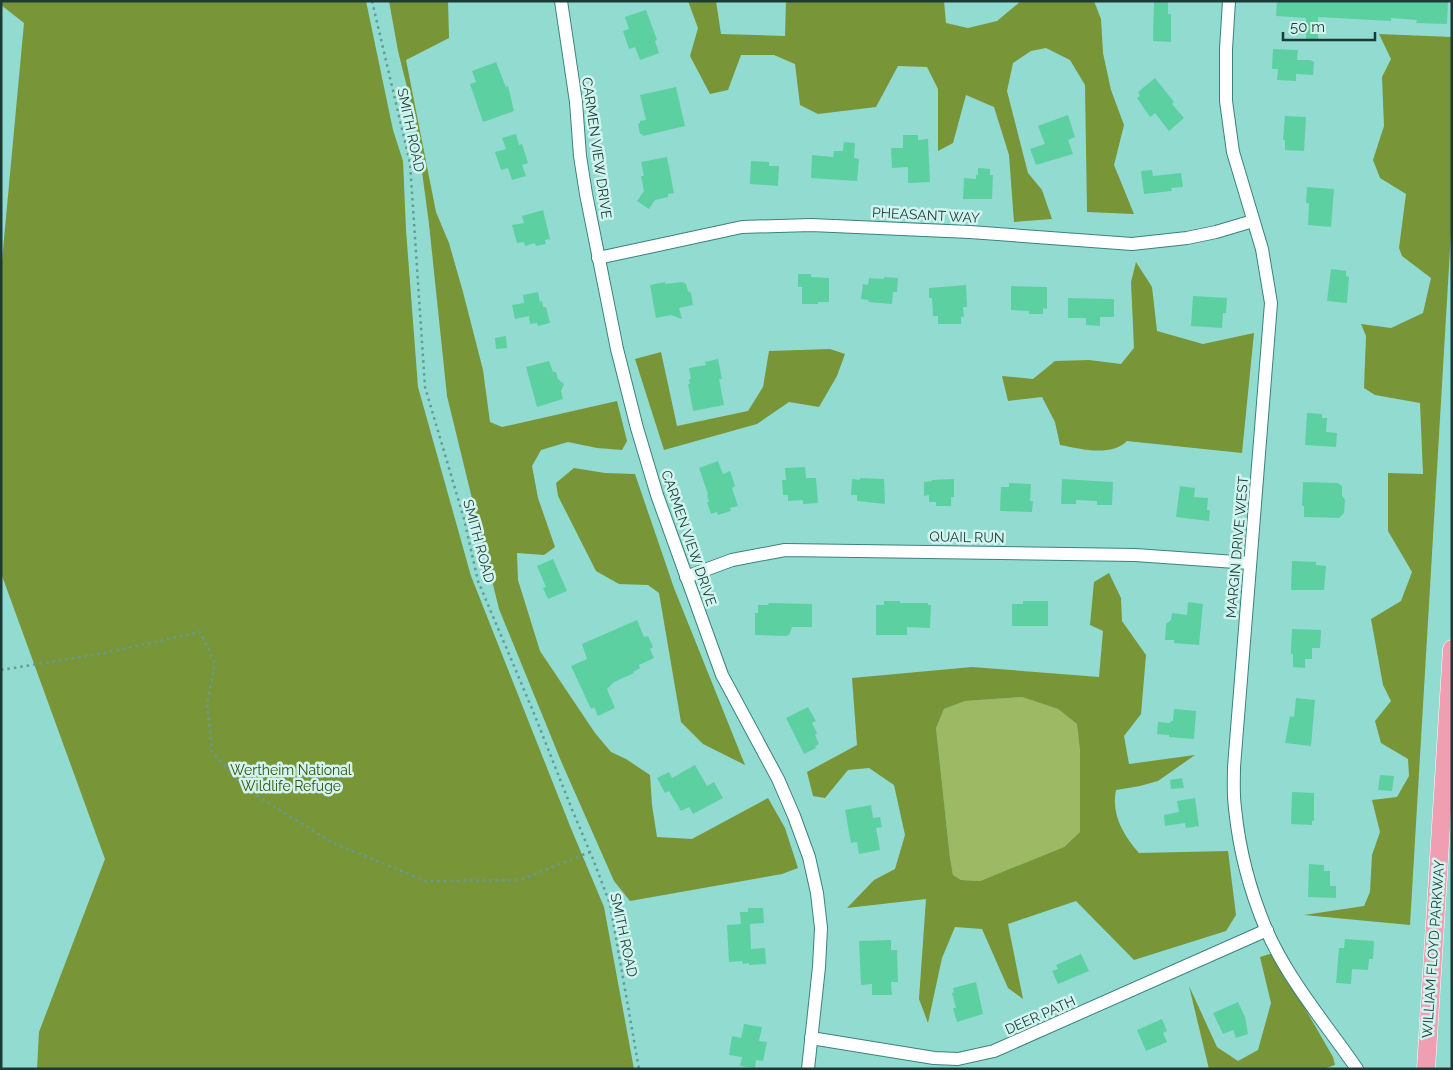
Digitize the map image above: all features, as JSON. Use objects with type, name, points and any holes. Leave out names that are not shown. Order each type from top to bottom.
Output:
[{"type":"highway","name":"WILLIAM FLOYD PARKWAY","points":[[1426,1069],[1452,649]]},
{"type":"street","name":"CARMEN VIEW DRIVE","points":[[561,1],[576,102],[580,156],[598,258],[617,349],[637,428],[657,495],[722,675],[778,779],[809,857],[817,893],[821,928],[819,967],[808,1069]]},
{"type":"street","name":"MARGIN DRIVE WEST","points":[[1229,1],[1226,50],[1226,101],[1233,152],[1262,249],[1271,303],[1234,766],[1234,807],[1238,837],[1252,888],[1267,930],[1296,982],[1357,1069]]},
{"type":"street","name":"PHEASANT WAY","points":[[598,258],[742,227],[812,225],[931,230],[1132,244],[1187,238],[1253,221]]},
{"type":"street","name":"QUAIL RUN","points":[[686,577],[732,560],[785,550],[1125,555],[1250,562]]},
{"type":"street","name":"DEER PATH","points":[[812,1038],[934,1058],[958,1059],[976,1056],[994,1051],[1267,930]]},
{"type":"path","name":"SMITH ROAD","points":[[372,1],[410,163],[424,387],[464,519],[478,581],[534,711],[610,904],[639,1069]]},
{"type":"path","points":[[1,670],[105,653],[200,632],[215,663],[207,704],[212,752],[246,789],[333,843],[426,881],[520,880],[590,852]]},
{"type":"green space","name":"Wertheim National Wildlife Refuge","points":[[1,1],[366,1],[393,130],[403,161],[406,230],[418,387],[471,576],[604,907],[634,1069],[37,1069],[39,1032],[105,859],[1,573],[1,271],[24,23],[1,5]]},
{"type":"green space","points":[[389,1],[448,1],[449,38],[406,60],[436,212],[449,243],[463,292],[483,370],[490,422],[502,427],[617,401],[627,441],[622,450],[597,448],[568,442],[541,450],[532,466],[538,498],[555,547],[544,555],[517,553],[518,580],[540,651],[595,733],[611,752],[626,759],[650,775],[657,837],[692,839],[768,798],[785,828],[798,868],[782,874],[630,901],[614,881],[561,761],[499,609],[447,396],[429,224],[415,119],[398,51]]},
{"type":"green space","points":[[688,1],[716,1],[721,34],[785,36],[786,1],[944,1],[946,23],[968,28],[997,21],[1021,1],[1094,1],[1101,19],[1103,53],[1111,90],[1124,125],[1114,165],[1134,214],[1087,212],[1085,85],[1070,60],[1046,48],[1031,51],[1013,63],[1007,91],[1028,173],[1042,190],[1052,219],[1014,222],[1009,155],[994,107],[966,95],[953,143],[938,151],[938,89],[927,67],[898,66],[876,107],[818,114],[800,105],[795,64],[774,55],[741,55],[728,90],[710,94],[690,56],[698,28]]},
{"type":"green space","points":[[1379,34],[1452,37],[1452,216],[1410,925],[1304,915],[1364,906],[1370,892],[1372,855],[1380,832],[1372,800],[1397,797],[1409,776],[1408,759],[1381,743],[1375,721],[1391,701],[1383,685],[1371,619],[1401,601],[1412,572],[1388,531],[1388,473],[1423,474],[1420,403],[1375,395],[1364,388],[1366,336],[1361,324],[1391,328],[1423,313],[1431,278],[1402,256],[1399,248],[1406,194],[1380,178],[1373,160],[1384,126],[1382,77],[1391,59]]},
{"type":"green space","points":[[1136,262],[1152,287],[1157,331],[1203,344],[1254,333],[1242,453],[1127,441],[1113,449],[1104,450],[1086,450],[1060,445],[1055,422],[1042,397],[1008,401],[1002,376],[1033,379],[1055,361],[1089,360],[1121,364],[1134,348],[1131,282]]},
{"type":"green space","points":[[830,349],[845,354],[837,376],[819,407],[789,402],[757,424],[664,450],[635,359],[661,352],[677,426],[748,411],[763,387],[769,351]]},
{"type":"green space","points":[[574,468],[605,473],[635,474],[674,588],[745,765],[703,744],[681,722],[659,593],[648,585],[619,584],[596,571],[558,496],[556,483]]},
{"type":"green space","points":[[1109,573],[1121,598],[1122,621],[1146,655],[1141,714],[1124,736],[1129,764],[1195,755],[1158,781],[1116,790],[1115,807],[1120,824],[1128,839],[1139,853],[1228,851],[1236,915],[1226,931],[1134,960],[1076,901],[1008,924],[1023,999],[1008,988],[982,929],[955,927],[942,958],[928,1023],[919,999],[926,899],[847,908],[874,880],[895,869],[905,835],[894,785],[869,768],[848,770],[825,798],[813,796],[807,772],[857,745],[852,678],[972,667],[1099,677],[1103,631],[1090,625],[1094,582]],"holes":[[[1022,697],[1058,709],[1077,724],[1080,751],[1080,832],[1064,847],[980,881],[961,880],[953,875],[950,858],[936,728],[944,709],[965,701]]]},
{"type":"green space","points":[[1022,697],[1058,709],[1077,724],[1080,751],[1080,832],[1064,847],[980,881],[961,880],[953,875],[950,858],[936,728],[944,709],[965,701]]},
{"type":"green space","points":[[1273,953],[1333,1057],[1335,1065],[1323,1069],[1209,1069],[1189,986],[1217,1047],[1238,1061],[1258,1050],[1271,1003],[1260,957]]},
{"type":"building","points":[[1154,1],[1168,2],[1168,14],[1171,14],[1171,42],[1153,41]]},
{"type":"building","points":[[1277,1],[1448,2],[1447,24],[1416,23],[1417,20],[1391,18],[1391,21],[1318,17],[1318,39],[1306,40],[1306,18],[1276,16]]},
{"type":"building","points":[[646,10],[657,40],[655,41],[659,53],[640,60],[635,47],[629,49],[623,31],[629,29],[625,17]]},
{"type":"building","points":[[1273,49],[1298,50],[1297,60],[1310,60],[1314,62],[1313,75],[1296,74],[1296,81],[1277,80],[1278,69],[1272,69]]},
{"type":"building","points":[[496,62],[506,87],[508,86],[514,111],[483,122],[470,84],[476,82],[472,71]]},
{"type":"building","points":[[1155,78],[1184,118],[1169,131],[1155,113],[1150,117],[1137,98],[1140,96],[1138,92]]},
{"type":"building","points":[[676,87],[685,126],[643,136],[640,134],[638,124],[640,121],[646,120],[640,95]]},
{"type":"building","points":[[1068,115],[1075,137],[1068,140],[1073,154],[1036,165],[1030,149],[1045,144],[1038,126]]},
{"type":"building","points":[[1285,116],[1306,117],[1304,151],[1285,150],[1285,140],[1283,140]]},
{"type":"building","points":[[516,134],[519,145],[522,144],[528,163],[522,165],[526,176],[512,180],[508,168],[501,170],[495,152],[506,149],[502,138]]},
{"type":"building","points":[[903,135],[918,135],[918,140],[928,139],[930,182],[908,183],[908,167],[892,168],[891,148],[903,148]]},
{"type":"building","points":[[844,142],[855,143],[854,158],[859,159],[857,181],[811,178],[812,155],[833,157],[834,151],[843,151]]},
{"type":"building","points":[[667,157],[674,193],[668,194],[668,197],[655,200],[649,209],[637,201],[644,191],[641,176],[644,176],[641,162]]},
{"type":"building","points":[[751,161],[769,162],[769,166],[779,166],[778,186],[750,184]]},
{"type":"building","points":[[978,168],[990,169],[990,175],[993,175],[992,199],[963,199],[964,178],[976,179]]},
{"type":"building","points":[[1152,170],[1153,176],[1181,173],[1183,187],[1171,188],[1172,191],[1144,194],[1141,171]]},
{"type":"building","points":[[1307,187],[1334,189],[1331,227],[1308,225],[1309,203],[1306,203]]},
{"type":"building","points":[[543,210],[550,239],[545,240],[546,244],[536,246],[535,243],[525,246],[524,242],[517,243],[512,225],[524,223],[522,216]]},
{"type":"building","points":[[1331,269],[1346,271],[1346,276],[1349,277],[1347,303],[1327,301]]},
{"type":"building","points":[[798,274],[811,274],[811,277],[829,278],[829,302],[802,304],[802,287],[798,287]]},
{"type":"building","points":[[884,277],[898,278],[897,292],[893,292],[892,304],[868,302],[869,300],[861,299],[863,284],[868,285],[869,278],[884,279]]},
{"type":"building","points":[[665,282],[665,284],[682,282],[686,284],[688,291],[691,293],[693,305],[679,308],[682,319],[671,315],[656,318],[650,285]]},
{"type":"building","points":[[966,285],[967,307],[963,307],[964,317],[961,317],[961,324],[938,324],[938,316],[933,316],[932,298],[929,298],[929,288]]},
{"type":"building","points":[[1011,286],[1047,287],[1047,309],[1043,308],[1043,314],[1029,314],[1029,311],[1011,310]]},
{"type":"building","points":[[538,292],[540,302],[542,301],[543,307],[546,307],[550,323],[538,326],[537,323],[530,324],[529,316],[515,319],[512,305],[524,303],[523,295]]},
{"type":"building","points":[[1193,296],[1227,298],[1222,328],[1191,326]]},
{"type":"building","points":[[1068,298],[1114,299],[1114,317],[1100,317],[1100,326],[1086,325],[1086,318],[1068,318]]},
{"type":"building","points":[[506,336],[507,348],[496,349],[495,338]]},
{"type":"building","points":[[718,359],[722,379],[719,379],[724,405],[693,411],[688,384],[690,384],[689,379],[691,379],[689,368],[706,365],[705,362]]},
{"type":"building","points":[[549,361],[553,372],[556,372],[558,379],[564,384],[561,391],[563,399],[537,407],[526,367]]},
{"type":"building","points":[[1307,413],[1322,414],[1322,418],[1327,418],[1326,432],[1337,433],[1336,447],[1305,445]]},
{"type":"building","points":[[718,461],[723,474],[730,471],[735,486],[732,488],[738,506],[730,508],[731,511],[718,515],[717,512],[711,514],[707,502],[709,502],[708,494],[699,468]]},
{"type":"building","points":[[805,467],[806,478],[816,478],[818,503],[803,504],[803,500],[788,501],[788,495],[783,495],[782,480],[786,480],[785,468]]},
{"type":"building","points":[[860,478],[884,479],[885,504],[857,501],[857,495],[851,495],[852,479],[860,480]]},
{"type":"building","points":[[954,479],[954,497],[951,497],[951,506],[936,506],[936,502],[929,502],[929,495],[924,496],[924,482]]},
{"type":"building","points":[[1062,479],[1113,482],[1112,505],[1097,505],[1097,501],[1076,500],[1076,504],[1061,504]]},
{"type":"building","points":[[1303,482],[1338,483],[1342,486],[1342,496],[1345,500],[1344,513],[1339,518],[1304,517],[1304,506],[1302,506]]},
{"type":"building","points":[[1009,483],[1031,484],[1030,501],[1033,501],[1032,512],[1000,511],[1001,487],[1009,487]]},
{"type":"building","points":[[1180,486],[1195,488],[1194,497],[1208,498],[1207,510],[1210,510],[1209,521],[1176,517]]},
{"type":"building","points":[[553,559],[567,591],[548,599],[543,588],[546,587],[537,566]]},
{"type":"building","points":[[1292,561],[1316,562],[1316,565],[1326,566],[1324,590],[1291,590]]},
{"type":"building","points":[[884,601],[928,603],[928,605],[931,605],[930,628],[907,627],[907,635],[876,635],[876,605],[884,605]]},
{"type":"building","points":[[1023,601],[1048,601],[1048,626],[1012,626],[1012,604],[1023,604]]},
{"type":"building","points":[[1188,602],[1203,604],[1199,645],[1174,643],[1174,640],[1165,640],[1166,624],[1171,620],[1172,613],[1187,615]]},
{"type":"building","points":[[769,603],[812,604],[812,627],[792,627],[789,635],[785,636],[755,635],[755,613],[758,613],[758,605],[768,605]]},
{"type":"building","points":[[637,620],[644,637],[648,636],[653,647],[650,649],[654,658],[639,665],[640,668],[634,673],[614,682],[607,689],[615,708],[598,716],[594,707],[591,709],[571,666],[587,659],[582,644]]},
{"type":"building","points":[[1292,629],[1321,630],[1320,648],[1312,648],[1312,659],[1305,659],[1305,668],[1293,667],[1293,654],[1291,654]]},
{"type":"building","points":[[1296,698],[1315,700],[1311,746],[1285,743],[1290,716],[1294,717]]},
{"type":"building","points":[[808,707],[816,721],[812,723],[817,733],[815,735],[819,744],[815,746],[816,748],[804,754],[786,718]]},
{"type":"building","points":[[1174,709],[1196,711],[1194,739],[1157,734],[1158,722],[1170,723],[1173,721]]},
{"type":"building","points":[[695,765],[707,786],[714,782],[723,798],[693,814],[689,807],[681,811],[669,791],[665,793],[657,778],[669,772],[672,778]]},
{"type":"building","points":[[1380,775],[1394,776],[1392,791],[1378,790]]},
{"type":"building","points":[[1182,778],[1184,788],[1171,789],[1170,780]]},
{"type":"building","points":[[1292,792],[1314,793],[1314,821],[1312,821],[1312,825],[1291,824]]},
{"type":"building","points":[[1195,798],[1199,826],[1186,828],[1185,823],[1165,826],[1164,815],[1179,812],[1177,801]]},
{"type":"building","points":[[871,805],[873,818],[880,817],[882,827],[876,828],[880,850],[859,854],[857,842],[851,843],[845,810]]},
{"type":"building","points":[[1309,864],[1324,865],[1324,871],[1330,871],[1330,886],[1336,886],[1336,898],[1308,897]]},
{"type":"building","points":[[748,908],[763,908],[764,923],[750,924],[751,949],[765,948],[766,964],[749,965],[749,963],[743,964],[742,961],[729,962],[727,925],[741,924],[740,912],[748,912]]},
{"type":"building","points":[[1345,939],[1374,941],[1373,959],[1369,959],[1368,970],[1352,969],[1351,984],[1336,983],[1339,948],[1344,948]]},
{"type":"building","points":[[891,940],[891,950],[897,950],[898,982],[891,982],[892,995],[872,995],[872,984],[861,985],[859,941]]},
{"type":"building","points":[[1081,954],[1089,971],[1058,984],[1052,971],[1058,969],[1056,965]]},
{"type":"building","points":[[976,982],[983,1014],[957,1022],[953,1008],[956,1008],[952,993],[954,992],[953,988]]},
{"type":"building","points":[[1238,1002],[1245,1017],[1248,1034],[1236,1038],[1233,1030],[1223,1034],[1213,1013]]},
{"type":"building","points":[[1162,1019],[1167,1031],[1163,1033],[1167,1042],[1146,1051],[1137,1030]]},
{"type":"building","points":[[744,1024],[762,1027],[759,1041],[767,1042],[763,1061],[756,1060],[755,1068],[740,1066],[742,1057],[729,1055],[732,1036],[741,1038]]}]
